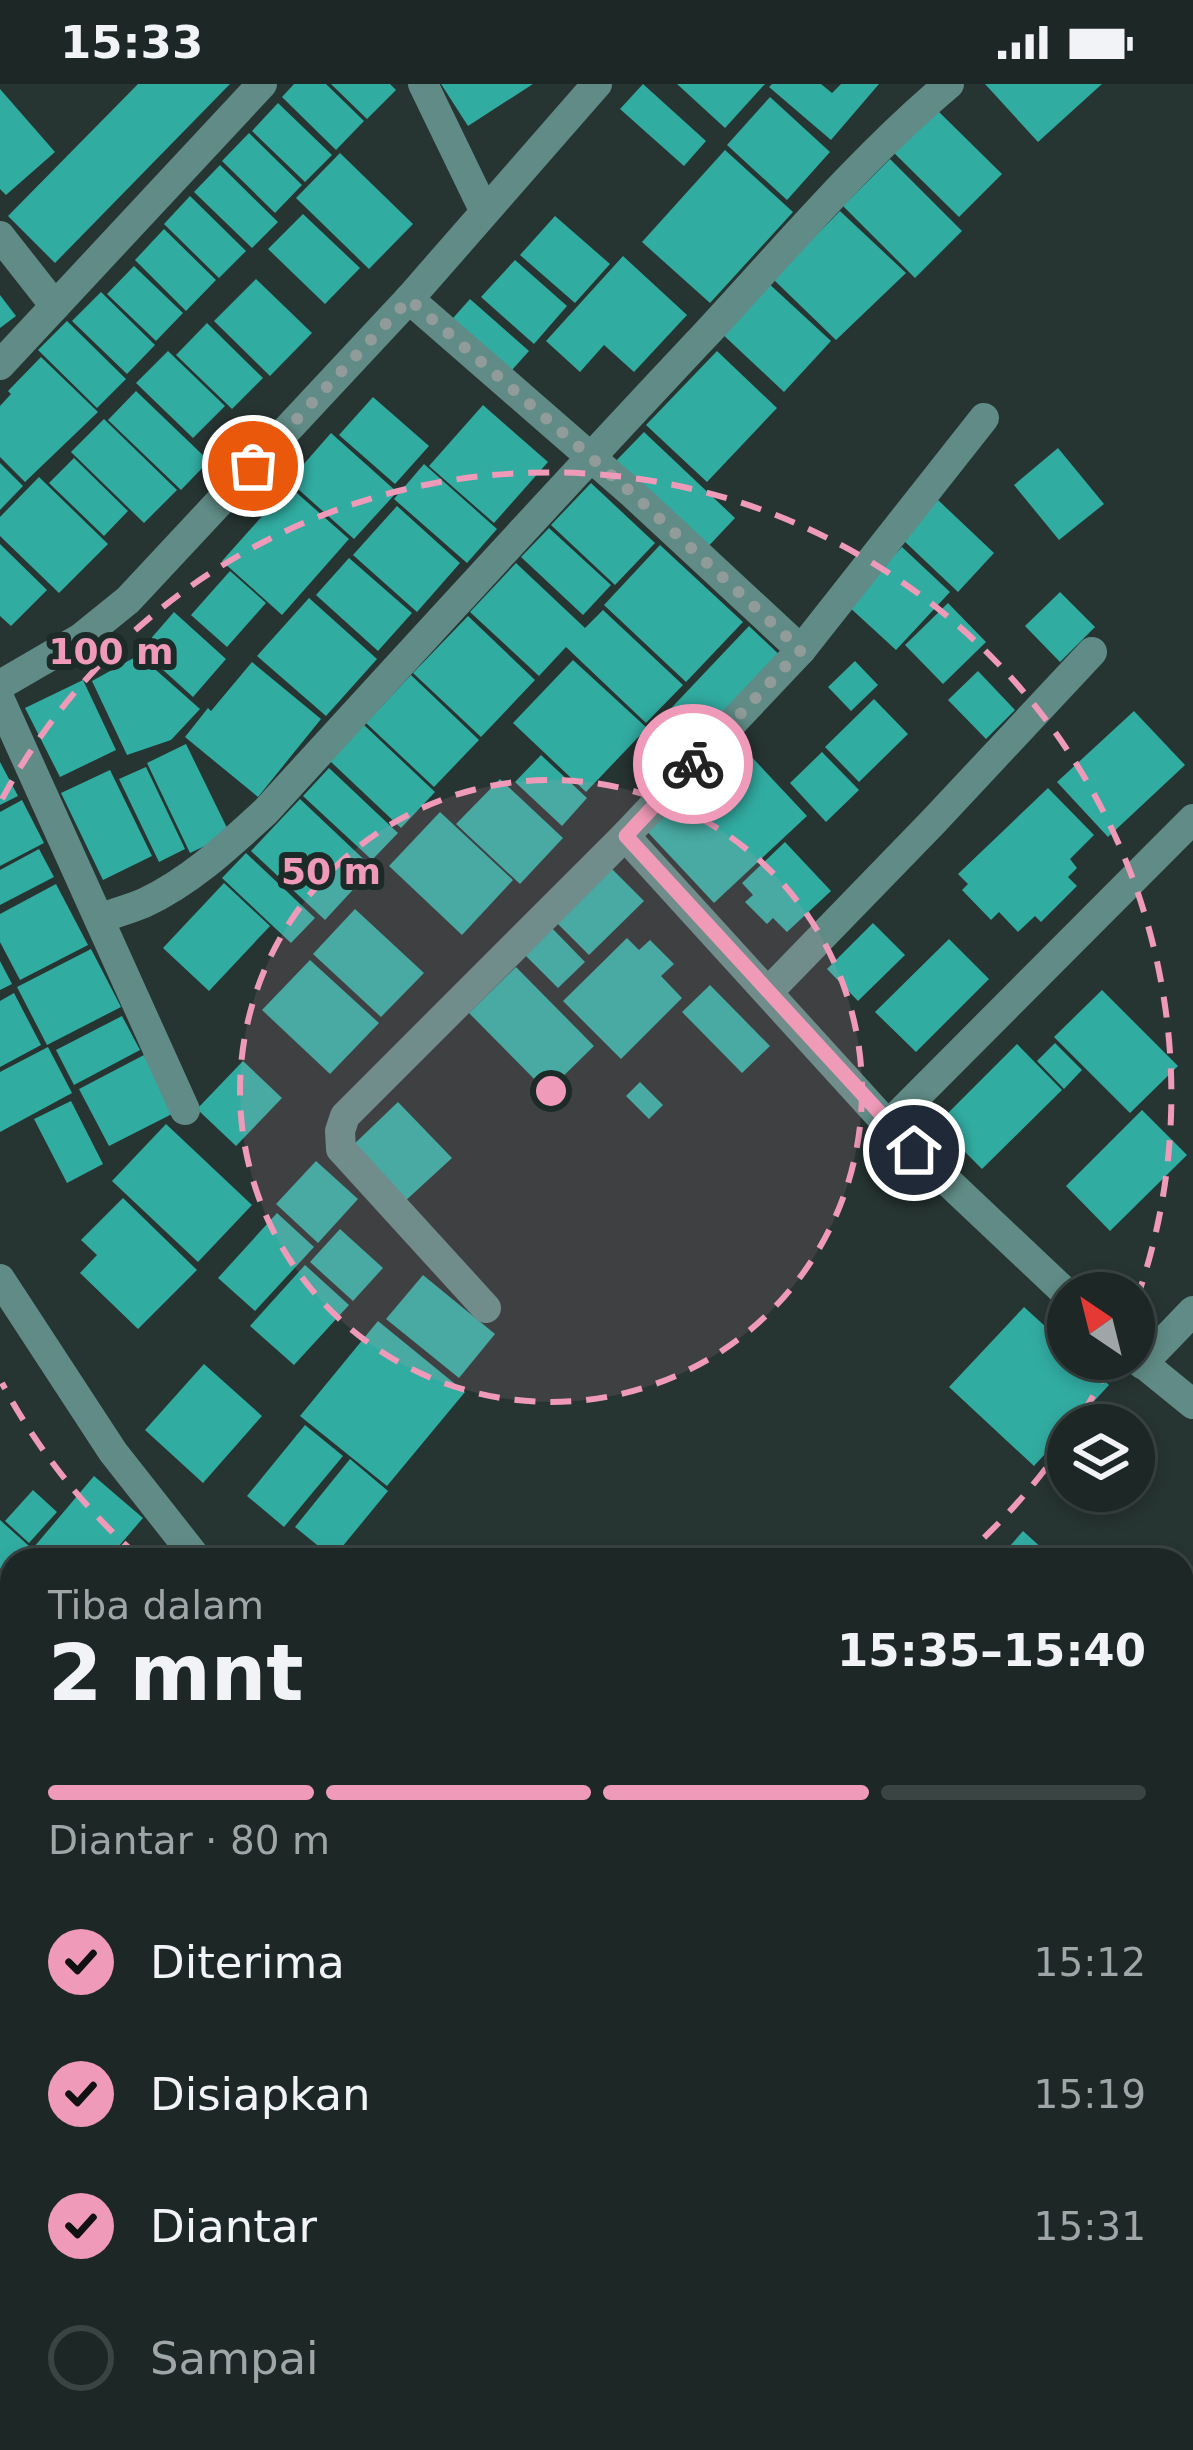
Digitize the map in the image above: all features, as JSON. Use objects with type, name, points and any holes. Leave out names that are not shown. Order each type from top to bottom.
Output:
[{"type":"street","points":[[0,365],[262,84]]},
{"type":"street","points":[[423,84],[484,210]]},
{"type":"street","points":[[0,686],[81,638],[128,600],[409,299],[597,84]]},
{"type":"street","points":[[99,919],[144,903],[184,880],[250,826],[590,457],[908,120],[949,84]]},
{"type":"street","points":[[0,236],[55,306]]},
{"type":"street","points":[[409,299],[801,650]]},
{"type":"street","points":[[486,1308],[341,1150],[345,1115],[626,836],[801,650],[984,418]]},
{"type":"street","points":[[768,992],[1092,652]]},
{"type":"street","points":[[0,700],[185,1110]]},
{"type":"street","points":[[888,1124],[1193,819]]},
{"type":"street","points":[[626,836],[888,1124],[1047,1275]]},
{"type":"street","points":[[0,1279],[112,1451],[189,1548]]},
{"type":"street","points":[[1155,1345],[1193,1311]]},
{"type":"street","points":[[1155,1374],[1193,1404]]},
{"type":"building","points":[[138,84],[230,84],[55,263],[8,216]]},
{"type":"building","points":[[294,84],[326,84],[364,121],[336,150],[282,97]]},
{"type":"building","points":[[331,84],[390,84],[396,90],[367,119]]},
{"type":"building","points":[[441,84],[533,84],[468,126]]},
{"type":"building","points":[[643,84],[706,141],[684,166],[620,109]]},
{"type":"building","points":[[677,84],[765,84],[725,128]]},
{"type":"building","points":[[821,84],[832,93],[841,84],[879,84],[831,140],[769,87]]},
{"type":"building","points":[[985,84],[1102,84],[1038,142]]},
{"type":"building","points":[[0,89],[55,152],[6,195],[0,189]]},
{"type":"building","points":[[770,97],[830,152],[787,200],[727,145]]},
{"type":"building","points":[[278,103],[332,155],[305,182],[252,131]]},
{"type":"building","points":[[932,105],[1002,174],[959,217],[889,148]]},
{"type":"building","points":[[249,133],[302,185],[275,213],[222,161]]},
{"type":"building","points":[[725,150],[793,212],[710,303],[642,242]]},
{"type":"building","points":[[340,153],[413,224],[369,269],[296,198]]},
{"type":"building","points":[[890,159],[962,231],[915,278],[843,206]]},
{"type":"building","points":[[220,165],[278,222],[252,248],[194,192]]},
{"type":"building","points":[[190,196],[246,251],[219,278],[164,224]]},
{"type":"building","points":[[840,211],[906,273],[836,340],[773,279]]},
{"type":"building","points":[[303,214],[360,268],[325,304],[268,249]]},
{"type":"building","points":[[555,216],[610,264],[575,303],[520,255]]},
{"type":"building","points":[[164,229],[216,280],[186,311],[135,260]]},
{"type":"building","points":[[623,256],[687,315],[634,372],[604,345],[580,372],[546,341]]},
{"type":"building","points":[[515,260],[567,306],[534,344],[481,297]]},
{"type":"building","points":[[134,266],[183,313],[156,341],[107,294]]},
{"type":"building","points":[[256,279],[312,333],[270,376],[214,321]]},
{"type":"building","points":[[765,280],[831,341],[784,392],[718,330]]},
{"type":"building","points":[[101,292],[155,345],[127,374],[72,321]]},
{"type":"building","points":[[0,295],[16,316],[0,328]]},
{"type":"building","points":[[470,299],[529,351],[504,379],[446,326]]},
{"type":"building","points":[[67,321],[126,379],[97,408],[38,350]]},
{"type":"building","points":[[207,323],[263,378],[232,409],[176,355]]},
{"type":"building","points":[[168,351],[225,406],[193,438],[136,383]]},
{"type":"building","points":[[717,351],[777,408],[707,482],[646,425]]},
{"type":"building","points":[[41,357],[98,412],[25,482],[0,457],[0,406]]},
{"type":"building","points":[[136,391],[209,461],[181,490],[108,420]]},
{"type":"building","points":[[373,397],[429,446],[395,484],[339,435]]},
{"type":"building","points":[[483,405],[548,462],[494,523],[429,466]]},
{"type":"building","points":[[104,419],[177,490],[144,523],[71,452]]},
{"type":"building","points":[[644,432],[735,518],[703,552],[611,466]]},
{"type":"building","points":[[331,433],[397,492],[354,539],[289,481]]},
{"type":"building","points":[[1058,448],[1104,504],[1059,540],[1014,485]]},
{"type":"building","points":[[74,458],[128,511],[104,536],[49,483]]},
{"type":"building","points":[[0,463],[23,486],[0,510]]},
{"type":"building","points":[[424,464],[497,529],[467,563],[394,499]]},
{"type":"building","points":[[39,477],[108,544],[59,593],[0,536],[0,517]]},
{"type":"building","points":[[591,483],[655,543],[615,585],[551,525]]},
{"type":"building","points":[[289,486],[349,539],[282,615],[222,561]]},
{"type":"building","points":[[938,500],[994,553],[958,592],[901,538]]},
{"type":"building","points":[[397,506],[460,563],[417,612],[353,555]]},
{"type":"building","points":[[549,528],[611,585],[583,615],[521,557]]},
{"type":"building","points":[[0,544],[47,590],[11,626],[0,616]]},
{"type":"building","points":[[660,545],[743,622],[686,682],[604,605]]},
{"type":"building","points":[[902,547],[950,592],[896,650],[847,605]]},
{"type":"building","points":[[349,558],[412,613],[378,651],[316,595]]},
{"type":"building","points":[[516,563],[585,628],[603,610],[683,685],[646,723],[566,647],[539,676],[470,612]]},
{"type":"building","points":[[230,571],[266,603],[227,647],[191,615]]},
{"type":"building","points":[[1060,592],[1095,627],[1060,662],[1025,626]]},
{"type":"building","points":[[309,598],[377,659],[326,716],[257,656]]},
{"type":"building","points":[[948,603],[986,642],[943,684],[905,645]]},
{"type":"building","points":[[174,612],[226,659],[193,697],[141,650]]},
{"type":"building","points":[[468,616],[535,680],[481,737],[413,673]]},
{"type":"building","points":[[749,626],[786,661],[678,776],[640,741]]},
{"type":"building","points":[[139,655],[200,709],[171,740],[127,755],[92,681]]},
{"type":"building","points":[[573,660],[647,728],[586,792],[513,723]]},
{"type":"building","points":[[855,661],[878,685],[851,711],[828,687]]},
{"type":"building","points":[[252,662],[321,719],[258,797],[185,737]]},
{"type":"building","points":[[978,671],[1015,710],[986,739],[948,700]]},
{"type":"building","points":[[411,675],[479,740],[434,787],[366,723]]},
{"type":"building","points":[[83,680],[116,750],[60,777],[25,708]]},
{"type":"building","points":[[874,699],[908,734],[859,782],[825,747]]},
{"type":"building","points":[[1134,711],[1185,765],[1108,837],[1057,782]]},
{"type":"building","points":[[364,725],[435,792],[401,828],[330,761]]},
{"type":"building","points":[[735,739],[807,816],[714,903],[642,826]]},
{"type":"building","points":[[186,744],[230,834],[190,853],[147,763]]},
{"type":"building","points":[[822,752],[859,790],[826,822],[790,783]]},
{"type":"building","points":[[541,755],[587,798],[562,826],[515,782]]},
{"type":"building","points":[[0,762],[18,796],[0,805]]},
{"type":"building","points":[[146,767],[185,849],[159,862],[119,779]]},
{"type":"building","points":[[329,768],[398,833],[372,860],[303,796]]},
{"type":"building","points":[[110,770],[152,856],[103,880],[61,793]]},
{"type":"building","points":[[500,779],[563,838],[520,884],[456,824]]},
{"type":"building","points":[[1048,788],[1094,835],[1070,859],[1077,868],[1068,877],[1077,886],[1041,922],[1035,916],[1018,932],[999,912],[991,920],[962,890],[968,884],[958,874]]},
{"type":"building","points":[[300,799],[373,868],[325,920],[251,851]]},
{"type":"building","points":[[22,800],[44,843],[0,866],[0,812]]},
{"type":"building","points":[[440,812],[513,880],[462,935],[389,866]]},
{"type":"building","points":[[785,842],[831,891],[787,932],[773,918],[767,924],[745,902],[753,895],[742,883]]},
{"type":"building","points":[[39,849],[54,877],[0,905],[0,870]]},
{"type":"building","points":[[246,853],[315,918],[291,943],[222,878]]},
{"type":"building","points":[[608,865],[644,901],[589,955],[553,919]]},
{"type":"building","points":[[224,883],[270,926],[209,991],[163,948]]},
{"type":"building","points":[[56,884],[88,945],[20,980],[0,942],[0,914]]},
{"type":"building","points":[[355,909],[424,973],[381,1017],[313,954]]},
{"type":"building","points":[[873,923],[905,955],[858,1001],[827,969]]},
{"type":"building","points":[[548,924],[585,962],[558,988],[521,951]]},
{"type":"building","points":[[627,938],[639,950],[650,940],[674,964],[661,976],[682,998],[621,1059],[563,1001]]},
{"type":"building","points":[[949,939],[989,979],[916,1052],[875,1012]]},
{"type":"building","points":[[91,949],[121,1007],[47,1045],[17,987]]},
{"type":"building","points":[[310,960],[379,1023],[330,1074],[262,1010]]},
{"type":"building","points":[[0,961],[12,984],[0,990]]},
{"type":"building","points":[[516,967],[594,1046],[547,1092],[469,1013]]},
{"type":"building","points":[[710,985],[770,1046],[742,1073],[682,1012]]},
{"type":"building","points":[[1102,990],[1178,1066],[1130,1113],[1054,1037]]},
{"type":"building","points":[[14,993],[41,1045],[0,1067],[0,1001]]},
{"type":"building","points":[[122,1016],[140,1050],[74,1085],[56,1050]]},
{"type":"building","points":[[1055,1043],[1082,1070],[1064,1089],[1037,1061]]},
{"type":"building","points":[[1017,1044],[1062,1090],[982,1169],[937,1124]]},
{"type":"building","points":[[48,1047],[72,1093],[0,1132],[0,1072]]},
{"type":"building","points":[[144,1055],[174,1113],[109,1146],[79,1089]]},
{"type":"building","points":[[243,1061],[282,1098],[236,1146],[197,1109]]},
{"type":"building","points":[[640,1082],[663,1105],[649,1119],[626,1096]]},
{"type":"building","points":[[71,1101],[103,1164],[67,1183],[34,1119]]},
{"type":"building","points":[[398,1102],[452,1158],[403,1203],[350,1148]]},
{"type":"building","points":[[1142,1110],[1187,1155],[1110,1231],[1066,1186]]},
{"type":"building","points":[[166,1124],[252,1205],[198,1262],[112,1181]]},
{"type":"building","points":[[316,1161],[358,1199],[318,1243],[276,1204]]},
{"type":"building","points":[[123,1198],[197,1270],[138,1329],[80,1273],[97,1255],[81,1240]]},
{"type":"building","points":[[277,1213],[314,1247],[255,1311],[218,1278]]},
{"type":"building","points":[[340,1229],[383,1268],[353,1301],[310,1262]]},
{"type":"building","points":[[305,1265],[349,1305],[294,1365],[250,1326]]},
{"type":"building","points":[[423,1275],[495,1334],[459,1378],[386,1319]]},
{"type":"building","points":[[1024,1307],[1047,1328],[1047,1380],[1104,1380],[1109,1385],[1091,1404],[1047,1404],[1047,1452],[1034,1466],[949,1387]]},
{"type":"building","points":[[378,1321],[465,1392],[387,1486],[300,1416]]},
{"type":"building","points":[[204,1364],[262,1416],[203,1483],[145,1430]]},
{"type":"building","points":[[305,1425],[343,1456],[284,1527],[247,1496]]},
{"type":"building","points":[[350,1459],[388,1491],[341,1548],[321,1548],[295,1527]]},
{"type":"building","points":[[94,1476],[143,1518],[117,1548],[33,1548]]},
{"type":"building","points":[[33,1490],[57,1512],[29,1543],[5,1521]]},
{"type":"building","points":[[0,1520],[29,1546],[27,1548],[0,1548]]},
{"type":"building","points":[[1023,1531],[1042,1548],[1008,1548]]},
{"type":"way so far","points":[[253,466],[409,299],[633,494],[801,650],[693,764]]},
{"type":"route","points":[[693,764],[626,836],[914,1150]]}]
